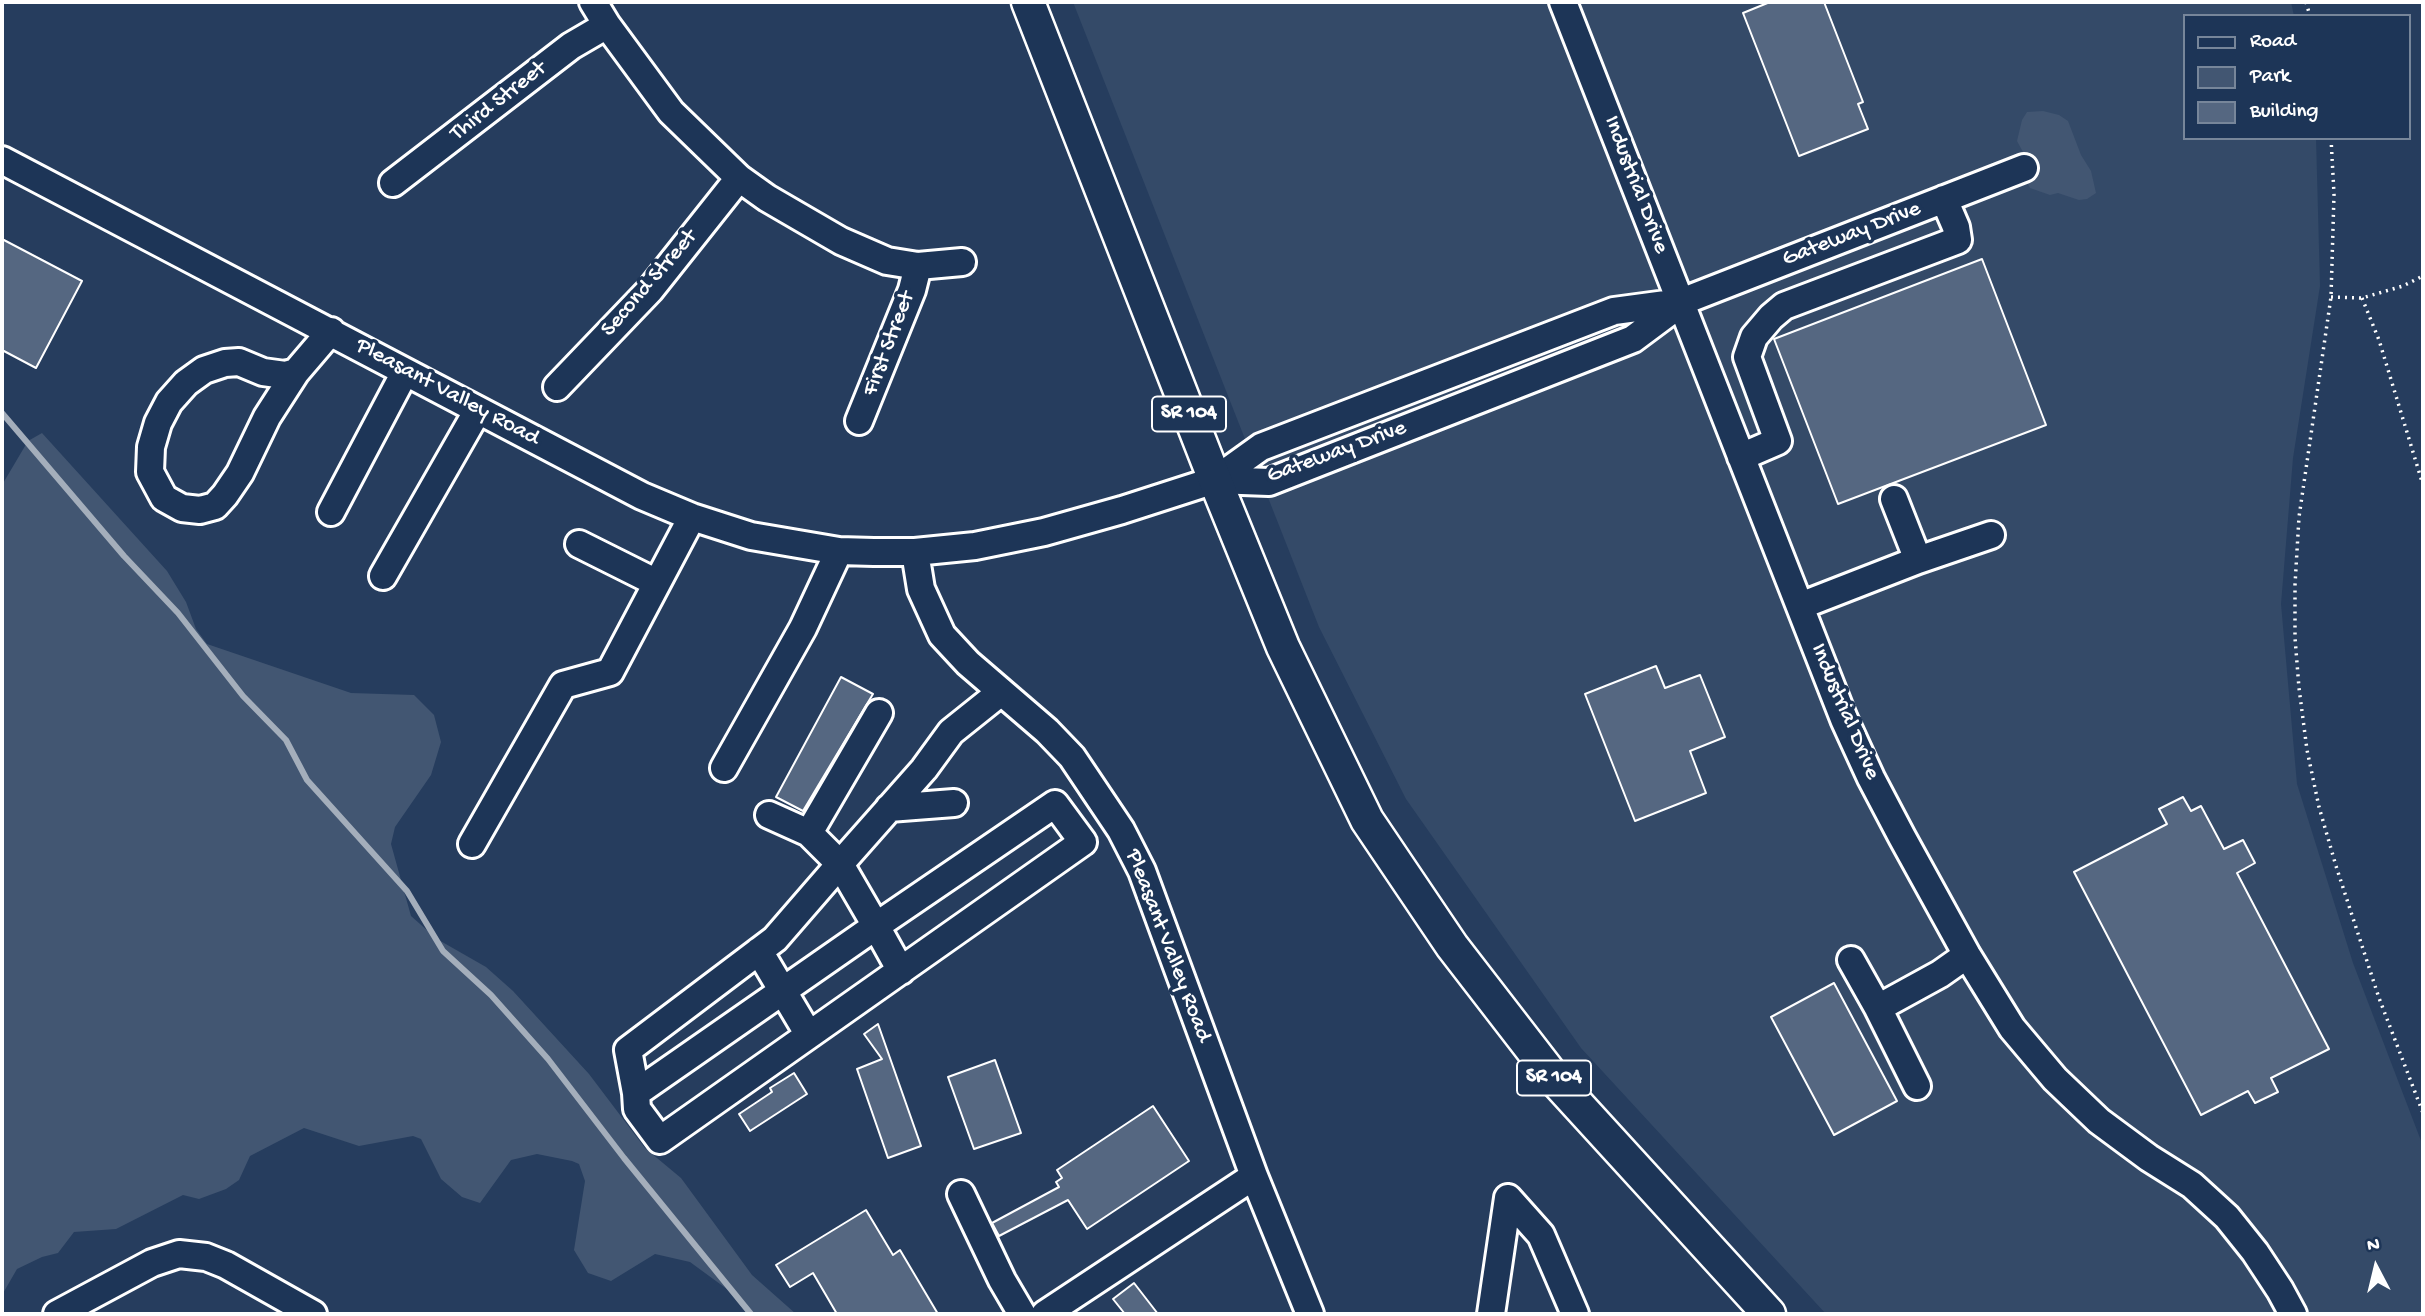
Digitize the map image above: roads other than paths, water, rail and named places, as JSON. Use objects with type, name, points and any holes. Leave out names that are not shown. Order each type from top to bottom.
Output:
[{"type":"main road","name":"SR 104","points":[[1028,2],[1214,480],[1283,647],[1367,820],[1452,946],[1557,1082],[1769,1314]]},
{"type":"street","points":[[593,2],[671,113],[739,178],[767,198],[841,240],[887,261],[918,266],[962,262]]},
{"type":"street","name":"Industrial Drive","points":[[1563,2],[1844,719],[1871,778],[1967,955],[2012,1028],[2055,1079],[2099,1121],[2149,1158],[2192,1185],[2227,1217],[2255,1252],[2293,1314]]},
{"type":"street","name":"Third Street","points":[[393,183],[571,46],[607,25]]},
{"type":"street","name":"Pleasant Valley Road","points":[[2,160],[642,496],[692,517],[751,536],[839,551],[915,552],[975,546],[1044,533],[1214,480]]},
{"type":"street","name":"Gateway Drive","points":[[1214,480],[1261,447],[1614,311],[1681,302],[2024,168]]},
{"type":"street","name":"Second Street","points":[[557,387],[650,290],[739,178]]},
{"type":"street","points":[[1741,457],[1778,441],[1747,357],[1754,337],[1784,306],[1958,240],[1956,227],[1944,199]]},
{"type":"street","name":"First Street","points":[[859,421],[912,290],[918,266]]},
{"type":"street","name":"Gateway Drive","points":[[1214,480],[1269,482],[1633,339],[1681,302]]},
{"type":"street","points":[[296,372],[285,375],[263,372],[239,362],[225,363],[204,370],[186,383],[169,402],[158,423],[151,447],[150,472],[164,498],[183,508],[201,510],[215,506],[240,473],[267,417],[296,372],[331,331]]},
{"type":"street","points":[[331,512],[405,372]]},
{"type":"street","points":[[383,576],[478,410]]},
{"type":"street","points":[[1894,499],[1918,561]]},
{"type":"street","points":[[472,844],[563,685],[610,672],[692,517]]},
{"type":"street","points":[[1800,606],[1991,535]]},
{"type":"street","points":[[579,544],[657,583]]},
{"type":"street","points":[[724,768],[803,628],[839,551]]},
{"type":"street","name":"Pleasant Valley Road","points":[[915,552],[920,589],[942,635],[968,663],[1047,731],[1072,757],[1121,830],[1142,871],[1254,1176],[1310,1314]]},
{"type":"street","points":[[636,1094],[1055,804],[1083,842],[660,1140],[637,1109],[628,1050],[775,939],[890,808],[951,732],[1001,692]]},
{"type":"street","points":[[809,833],[879,713]]},
{"type":"street","points":[[890,808],[954,803]]},
{"type":"street","points":[[769,815],[809,833],[839,864],[901,971]]},
{"type":"street","points":[[759,951],[809,1035]]},
{"type":"street","points":[[1878,1008],[1940,974],[1967,955]]},
{"type":"street","points":[[1851,960],[1917,1086]]},
{"type":"street","points":[[1045,1314],[1254,1176]]},
{"type":"street","points":[[961,1194],[1002,1280],[1022,1314]]},
{"type":"street","points":[[1491,1314],[1508,1198],[1541,1235],[1575,1314]]},
{"type":"street","points":[[57,1314],[152,1262],[178,1254],[206,1257],[226,1265],[313,1314]]},
{"type":"waterway","points":[[2,413],[124,556],[178,613],[243,696],[286,740],[307,780],[407,891],[443,951],[491,995],[548,1059],[624,1158],[751,1314]]}]
